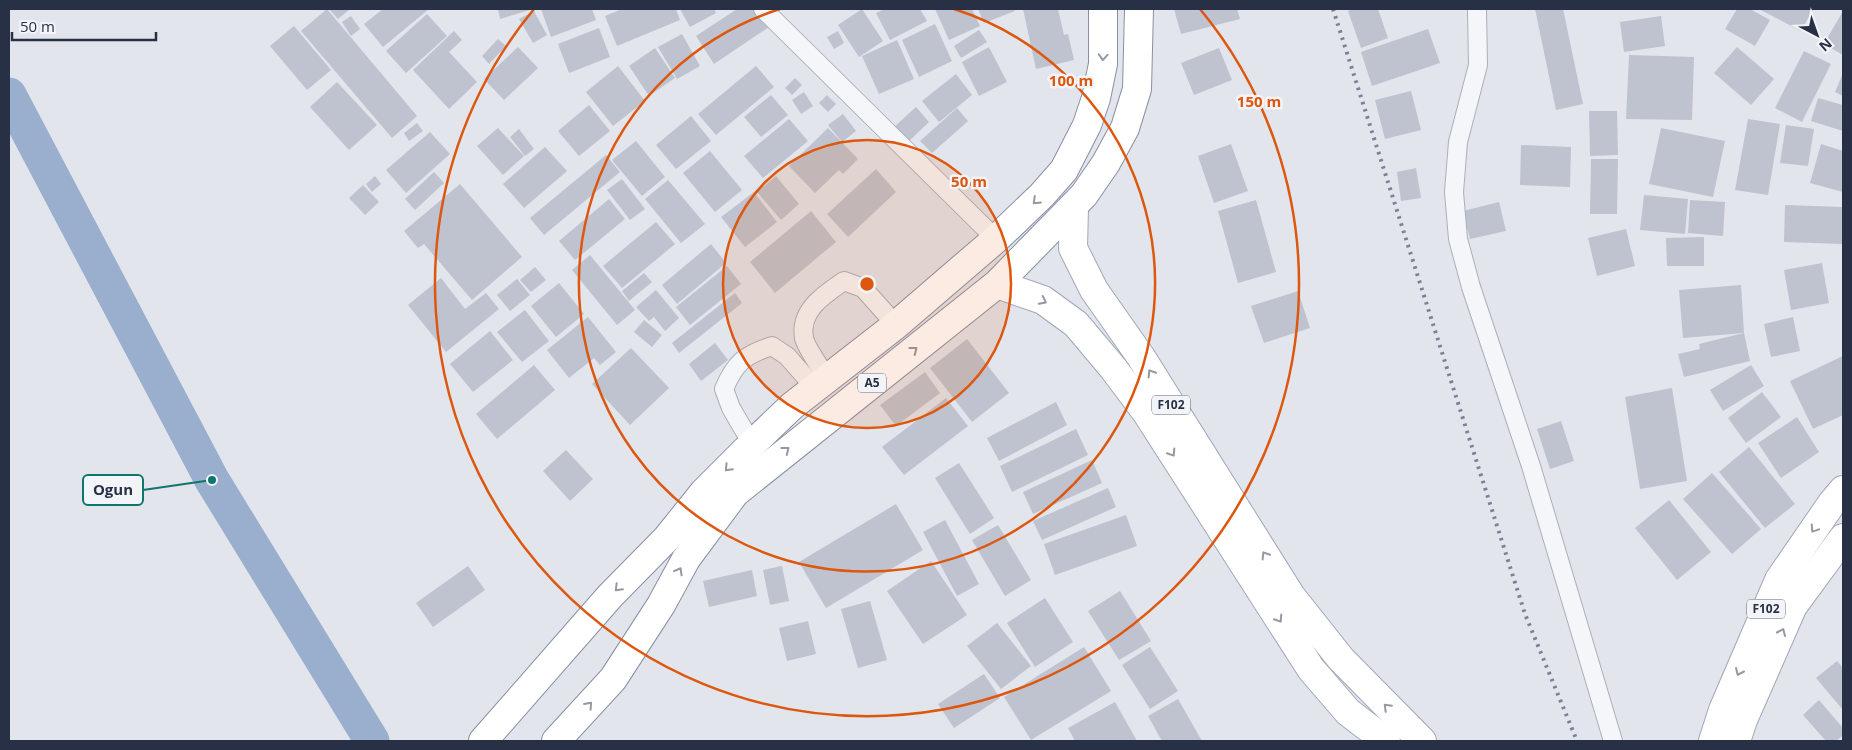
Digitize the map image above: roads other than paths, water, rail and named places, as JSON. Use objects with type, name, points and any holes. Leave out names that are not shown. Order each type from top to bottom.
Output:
[{"type":"main road","name":"A5","points":[[483,741],[610,596],[667,538],[704,492],[752,444],[792,406],[896,325],[996,239],[1042,195],[1064,170],[1087,125],[1096,98],[1103,64],[1103,9]]},
{"type":"main road","name":"A5","points":[[556,741],[613,679],[661,605],[686,559],[735,493],[997,284],[1074,208],[1106,163],[1125,128],[1137,89],[1139,9]]},
{"type":"main road","name":"F102","points":[[1074,208],[1073,248],[1094,290],[1141,357],[1291,596],[1340,659],[1422,741]]},
{"type":"main road","points":[[997,284],[1043,300],[1076,324],[1107,360],[1146,412],[1311,669],[1348,712],[1386,741]]},
{"type":"main road","name":"F102","points":[[1713,741],[1723,710],[1779,580],[1832,502],[1843,490]]},
{"type":"main road","name":"F102","points":[[1736,741],[1743,720],[1793,606],[1843,538]]},
{"type":"street","points":[[764,9],[996,239]]},
{"type":"street","points":[[1477,9],[1478,65],[1458,142],[1454,192],[1458,239],[1471,287],[1531,466],[1614,741]]},
{"type":"street","points":[[821,383],[804,338],[806,316],[822,296],[844,281],[862,288],[896,325]]},
{"type":"street","points":[[752,444],[731,408],[724,389],[733,368],[755,351],[772,346],[821,383]]},
{"type":"waterway","points":[[9,95],[212,480],[372,741]]},
{"type":"railway","points":[[1333,9],[1525,614],[1577,741]]},
{"type":"place","name":"Ogun","points":[[212,480]]}]
